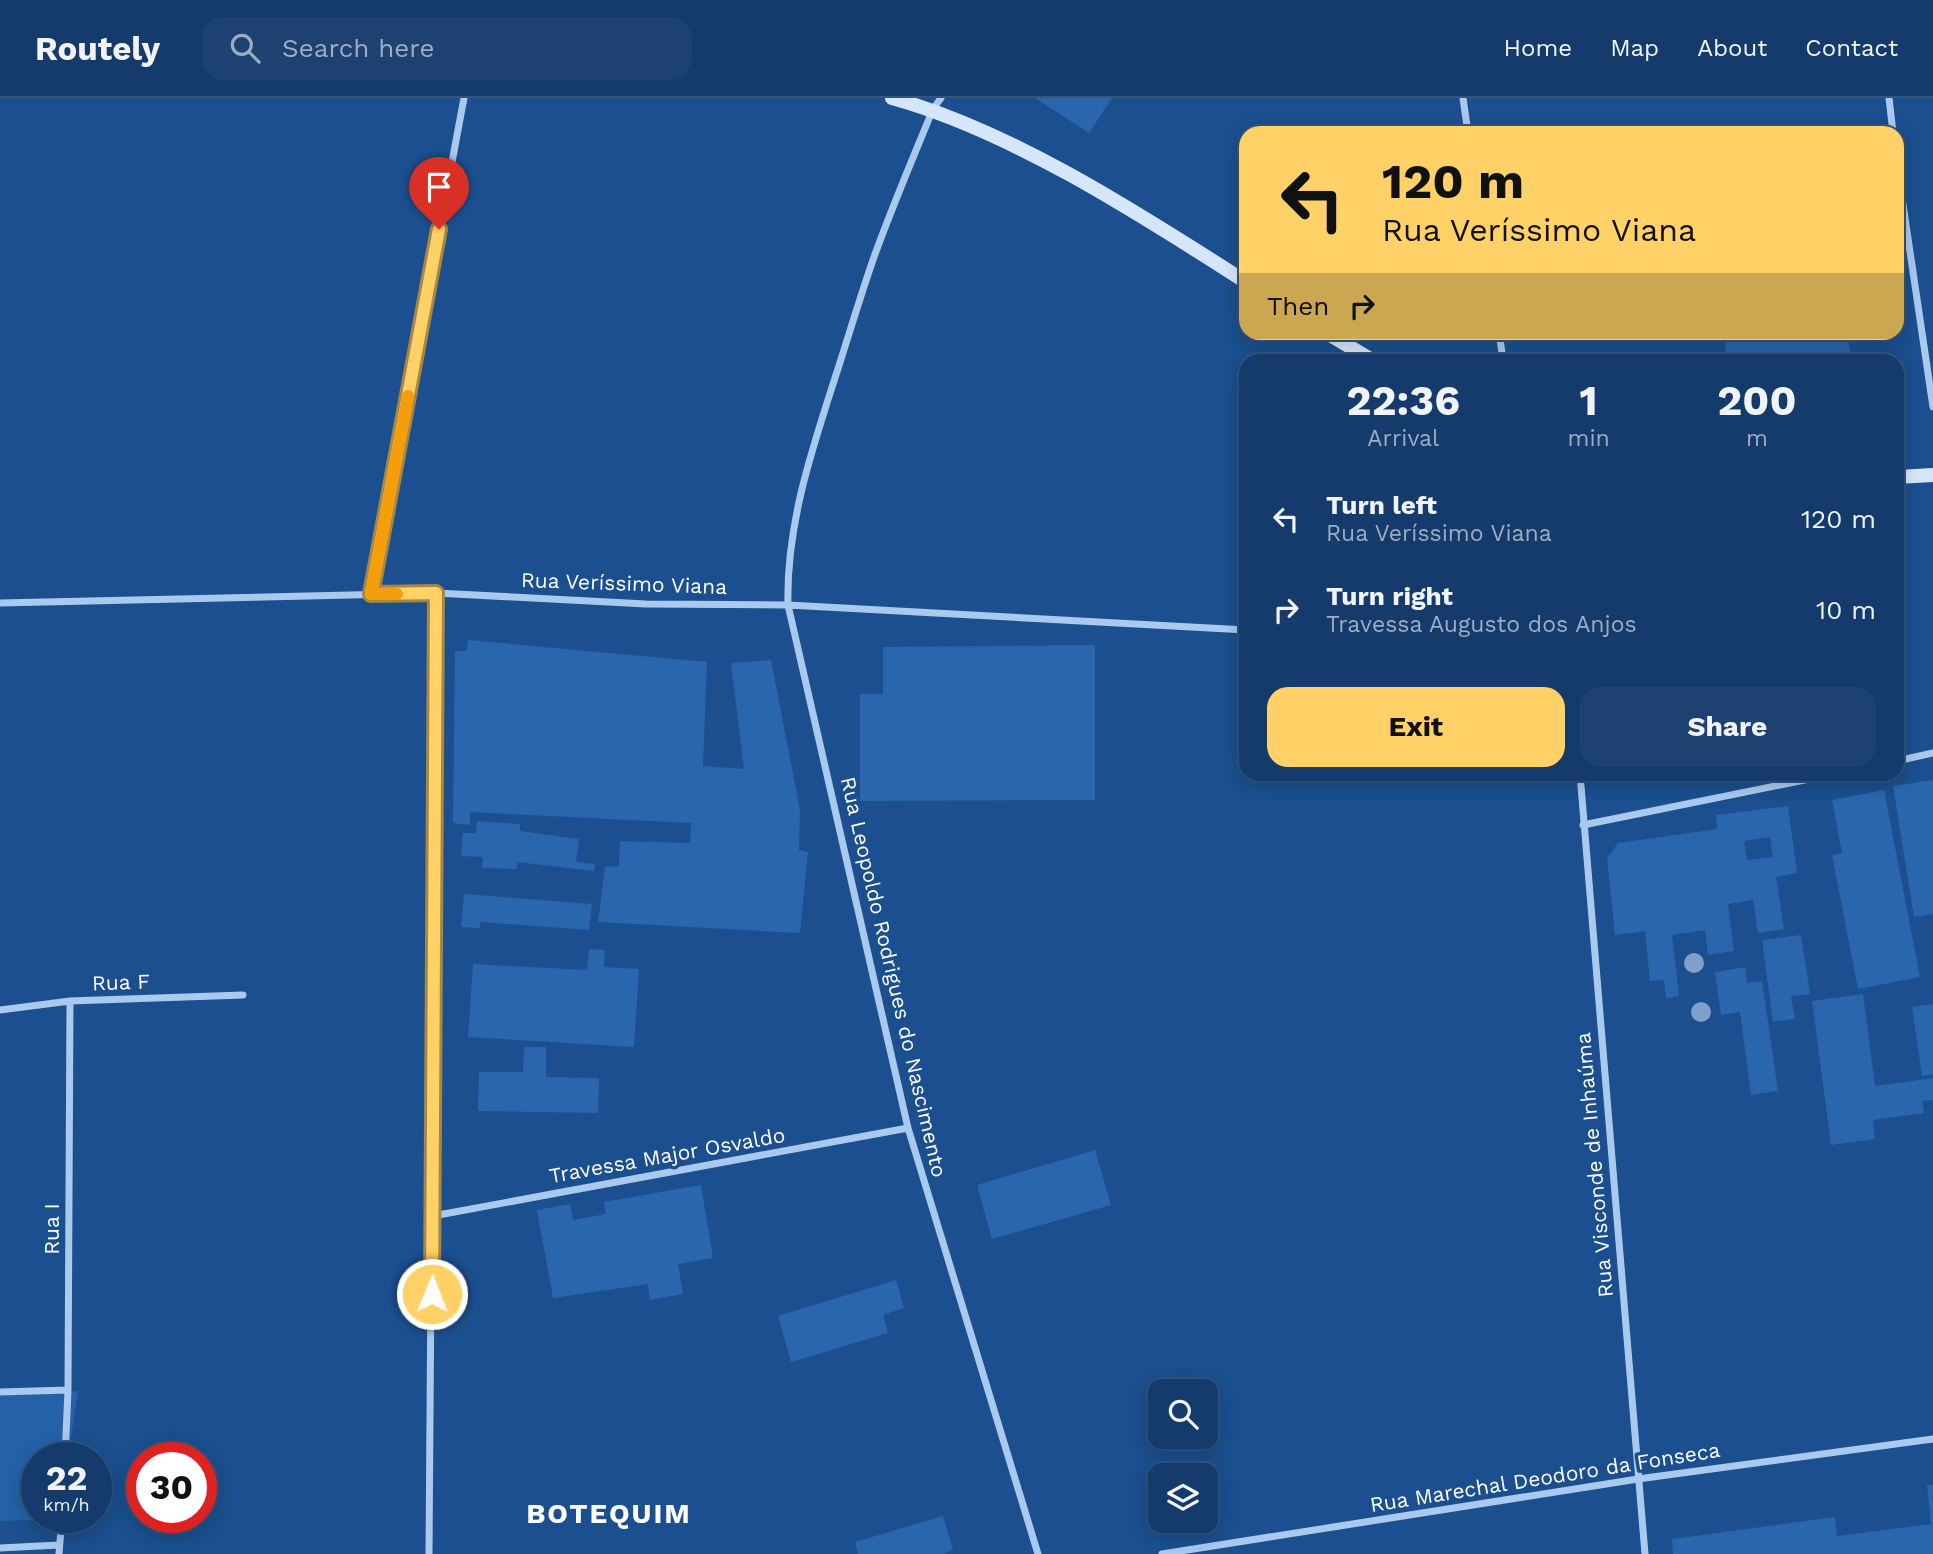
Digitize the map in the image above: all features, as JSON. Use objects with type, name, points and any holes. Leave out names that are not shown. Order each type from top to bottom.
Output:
[{"type":"street","points":[[371,594],[464,98]]},
{"type":"street","points":[[892,98],[937,104],[1172,235],[1239,278]]},
{"type":"street","points":[[1463,98],[1467,126]]},
{"type":"street","points":[[1889,98],[1892,126]]},
{"type":"street","name":"Rua Leopoldo Rodrigues do Nascimento","points":[[937,104],[874,258],[827,403],[800,498],[790,545],[789,605],[908,1128],[1038,1554]]},
{"type":"street","points":[[1904,211],[1933,407]]},
{"type":"street","points":[[1338,340],[1362,354]]},
{"type":"street","points":[[1904,477],[1933,475]]},
{"type":"street","points":[[429,1554],[436,593]]},
{"type":"street","name":"Rua Veríssimo Viana","points":[[0,603],[436,593],[646,604],[789,605],[1239,630]]},
{"type":"street","points":[[1904,759],[1933,753]]},
{"type":"street","name":"Rua Visconde de Inhaúma","points":[[1580,781],[1645,1554]]},
{"type":"street","points":[[1583,825],[1800,781]]},
{"type":"street","name":"Rua F","points":[[0,1010],[70,1001],[243,995]]},
{"type":"street","name":"Rua I","points":[[66,1442],[70,1001]]},
{"type":"street","name":"Travessa Major Osvaldo","points":[[433,1216],[908,1128]]},
{"type":"street","points":[[0,1392],[68,1390]]},
{"type":"street","name":"Rua Marechal Deodoro da Fonseca","points":[[1162,1554],[1639,1479],[1933,1439]]},
{"type":"street","points":[[58,1554],[60,1533]]},
{"type":"street","points":[[0,1549],[59,1545]]},
{"type":"shaded area","points":[[78,1391],[70,1442],[21,1442],[21,1520],[0,1521],[0,1395]]},
{"type":"building","points":[[1035,98],[1112,98],[1089,133]]},
{"type":"building","points":[[1724,340],[1848,340],[1850,354],[1726,354]]},
{"type":"building","points":[[468,640],[707,662],[703,766],[744,769],[731,663],[771,660],[800,810],[799,850],[808,852],[800,933],[598,922],[605,867],[619,866],[620,841],[690,843],[691,823],[470,812],[470,825],[453,823],[455,651],[467,651]]},
{"type":"building","points":[[1095,645],[1095,800],[860,801],[860,694],[883,694],[883,647]]},
{"type":"building","points":[[1933,780],[1933,914],[1914,917],[1893,786]]},
{"type":"building","points":[[1884,790],[1920,977],[1858,989],[1832,855],[1842,853],[1832,800]]},
{"type":"building","points":[[1788,806],[1797,873],[1776,877],[1784,929],[1758,933],[1753,900],[1728,904],[1734,951],[1708,955],[1705,930],[1672,935],[1679,996],[1666,998],[1664,980],[1650,981],[1645,931],[1615,935],[1607,858],[1618,843],[1717,829],[1716,815]],"holes":[[[1770,837],[1773,857],[1747,860],[1744,841]]]},
{"type":"building","points":[[477,821],[520,824],[520,831],[579,839],[576,862],[595,864],[594,871],[517,862],[517,869],[482,868],[483,857],[461,856],[463,833],[476,833]]},
{"type":"building","points":[[464,894],[592,904],[589,930],[480,922],[480,928],[461,927]]},
{"type":"building","points":[[1801,935],[1810,994],[1791,996],[1795,1019],[1773,1022],[1762,940]]},
{"type":"building","points":[[589,949],[605,950],[604,967],[639,969],[634,1047],[468,1037],[473,964],[587,970]]},
{"type":"building","points":[[1745,967],[1747,983],[1762,981],[1778,1091],[1751,1095],[1740,1012],[1721,1015],[1715,972]]},
{"type":"building","points":[[1863,994],[1875,1086],[1933,1078],[1933,1100],[1922,1101],[1924,1113],[1873,1120],[1875,1139],[1831,1145],[1812,1001]]},
{"type":"building","points":[[1933,1004],[1933,1074],[1922,1076],[1912,1007]]},
{"type":"building","points":[[524,1047],[546,1047],[546,1077],[599,1078],[598,1113],[478,1111],[479,1072],[523,1072]]},
{"type":"building","points":[[1095,1150],[1111,1205],[992,1239],[977,1185]]},
{"type":"building","points":[[701,1185],[713,1258],[678,1264],[683,1294],[650,1300],[648,1284],[553,1298],[537,1210],[570,1204],[573,1220],[606,1214],[604,1202]]},
{"type":"building","points":[[896,1280],[904,1308],[883,1315],[888,1333],[791,1362],[778,1316]]},
{"type":"building","points":[[1927,1485],[1933,1485],[1933,1554],[1673,1554],[1672,1539],[1835,1517],[1837,1536],[1931,1524]]},
{"type":"building","points":[[943,1516],[953,1550],[943,1554],[858,1554],[855,1542]]},
{"type":"slow traffic","points":[[397,594],[371,594],[408,396]]},
{"type":"district","name":"BOTEQUIM","points":[[609,1513]]},
{"type":"route","points":[[432,1294],[436,593],[371,594],[439,229]]}]
